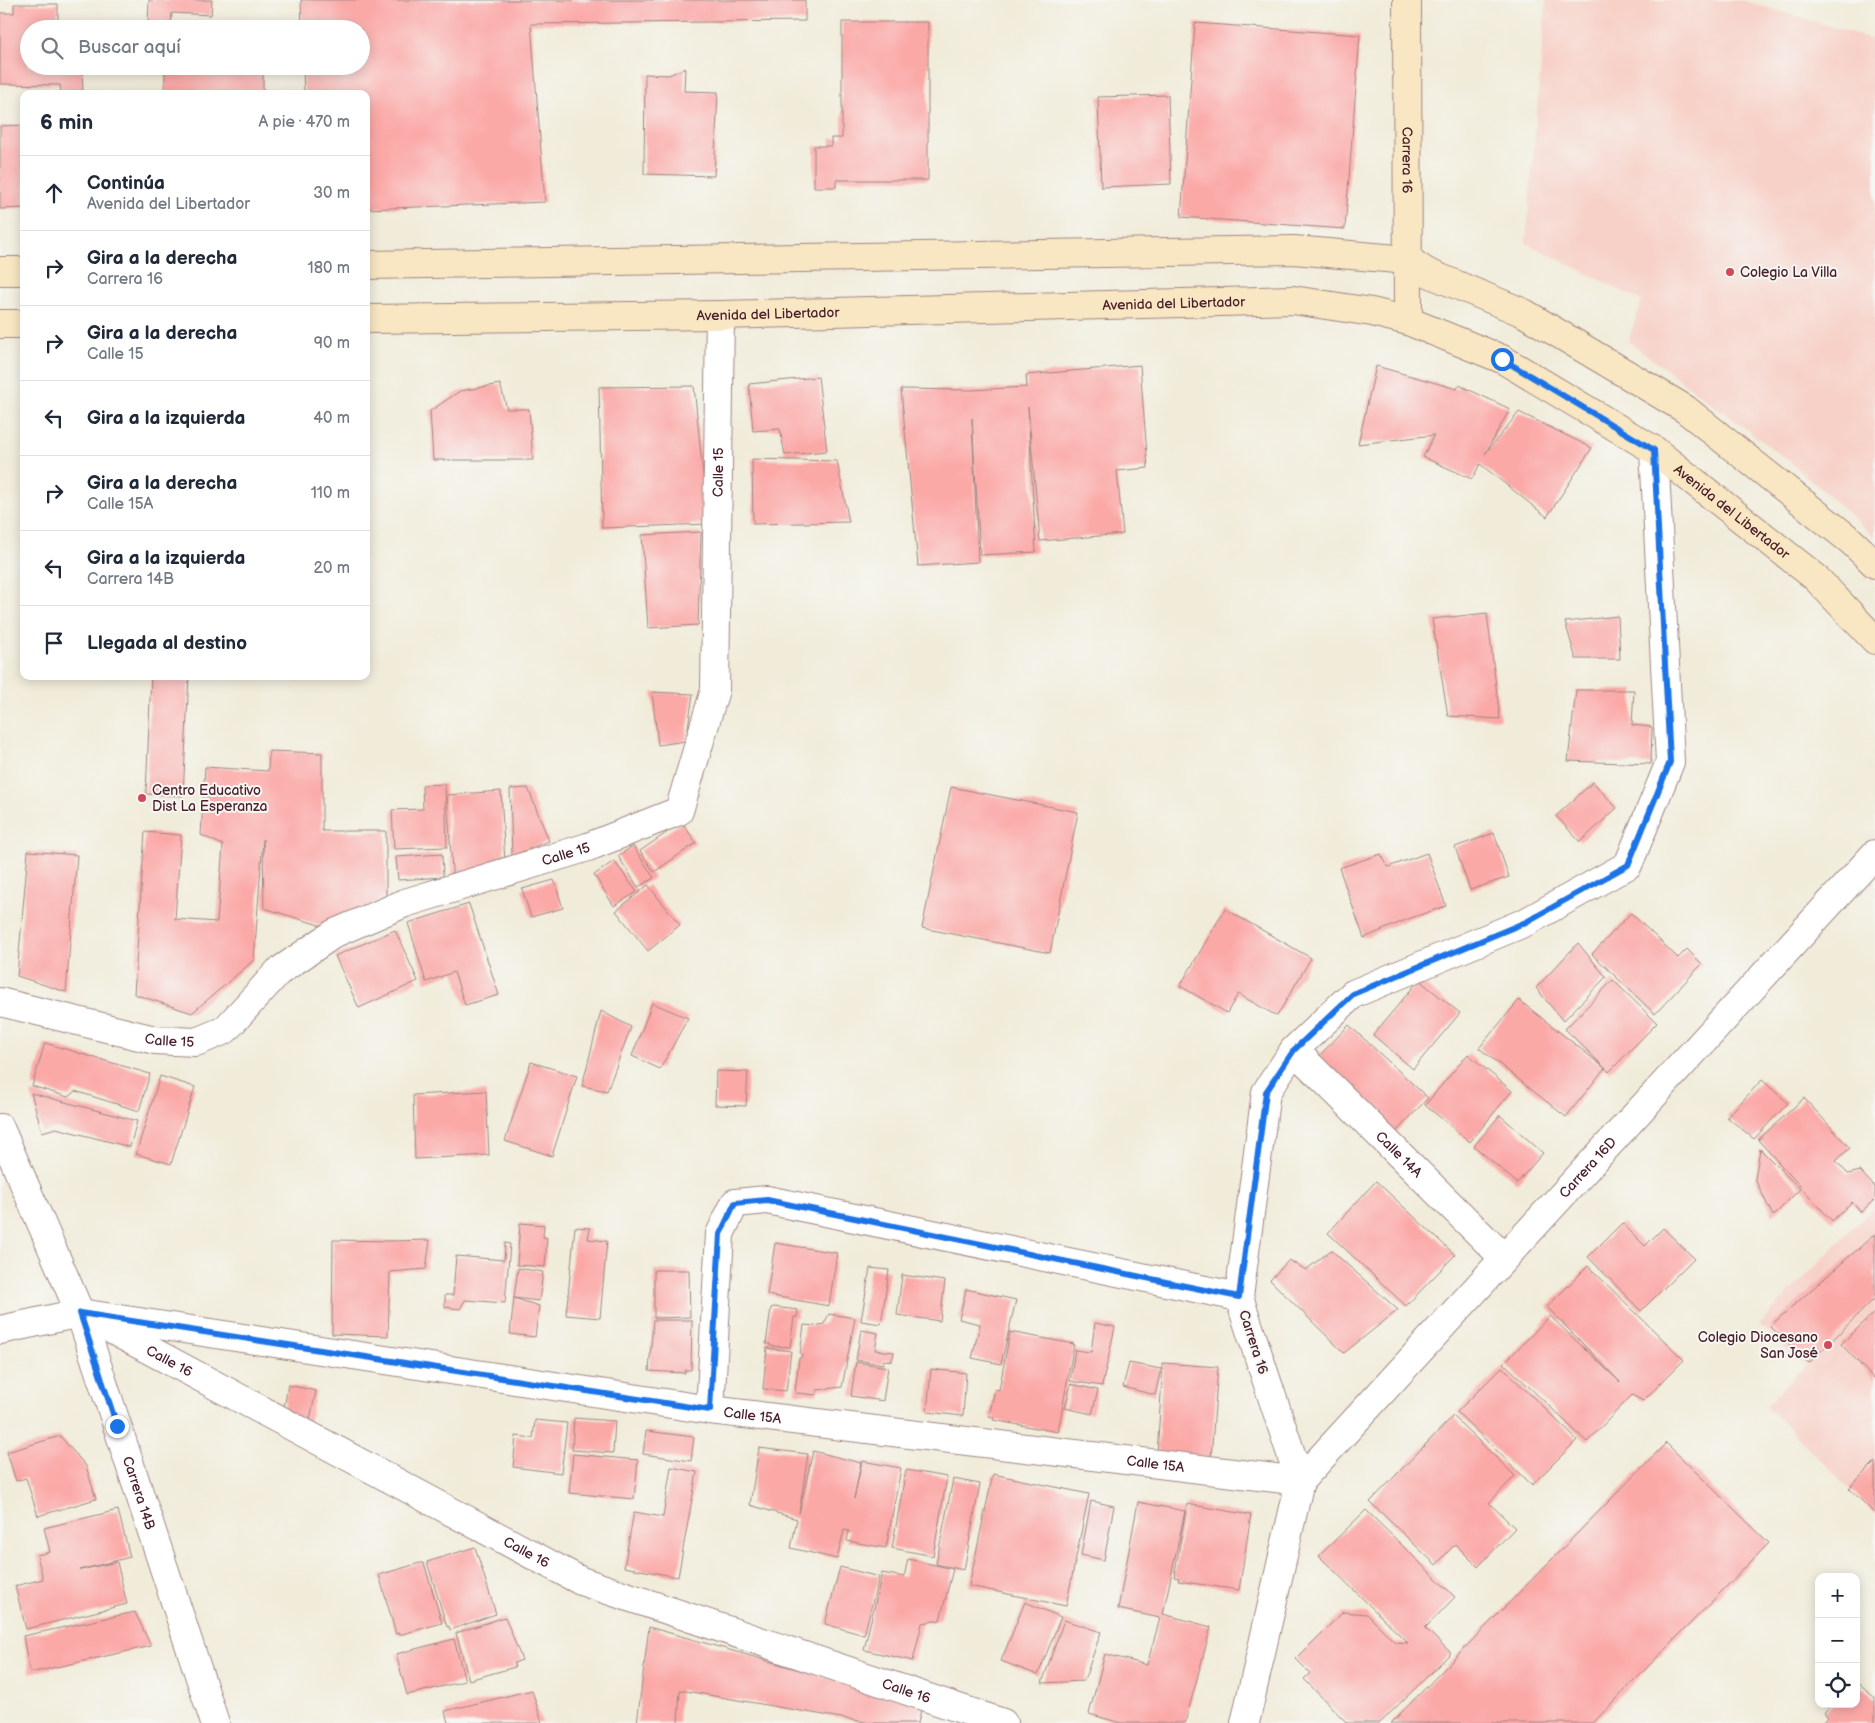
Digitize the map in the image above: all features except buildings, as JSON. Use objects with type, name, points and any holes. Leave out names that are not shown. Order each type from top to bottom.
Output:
[{"type":"main road","name":"Carrera 16","points":[[1407,0],[1408,321]]},
{"type":"main road","points":[[370,265],[1294,250],[1408,260],[1426,272],[1524,313],[1685,409],[1851,541],[1875,564]]},
{"type":"main road","points":[[0,271],[20,271]]},
{"type":"main road","name":"Avenida del Libertador","points":[[370,319],[720,314],[1293,300],[1372,312],[1408,321],[1502,359],[1654,450],[1815,577],[1875,640]]},
{"type":"main road","points":[[0,324],[20,324]]},
{"type":"street","name":"Calle 15","points":[[0,1002],[155,1040],[196,1042],[225,1030],[278,972],[336,933],[405,903],[588,847],[679,811],[715,690],[720,314]]},
{"type":"street","name":"Carrera 16","points":[[1300,1481],[1239,1297],[1266,1092],[1294,1050],[1353,994],[1526,922],[1628,865],[1670,762],[1654,450]]},
{"type":"street","name":"Carrera 16D","points":[[1300,1481],[1875,854]]},
{"type":"street","name":"Calle 14A","points":[[1294,1050],[1504,1258]]},
{"type":"street","name":"Carrera 14B","points":[[0,1128],[80,1313],[215,1723]]},
{"type":"street","points":[[710,1410],[720,1234],[735,1203],[767,1200],[1239,1297]]},
{"type":"street","name":"Calle 15A","points":[[0,1330],[80,1313],[710,1410],[1300,1481]]},
{"type":"street","name":"Calle 16","points":[[80,1313],[581,1581],[1003,1723]]},
{"type":"street","points":[[1245,1723],[1300,1481]]},
{"type":"shaded area","name":"Colegio La Villa","points":[[1546,0],[1742,0],[1875,40],[1875,537],[1789,461],[1628,341],[1642,301],[1526,243]]},
{"type":"shaded area","name":"Colegio Diocesano San José","points":[[1875,1205],[1875,1514],[1766,1406],[1805,1365],[1759,1324]]},
{"type":"place","name":"Colegio La Villa","points":[[1730,272]]},
{"type":"place","name":"Centro Educativo Dist La Esperanza","points":[[142,798]]},
{"type":"place","name":"Colegio Diocesano San José","points":[[1828,1345]]},
{"type":"route","points":[[117,1426],[80,1313],[710,1410],[720,1234],[735,1203],[767,1200],[1239,1297],[1266,1092],[1294,1050],[1353,994],[1526,922],[1628,865],[1670,762],[1654,450],[1502,359]]}]
